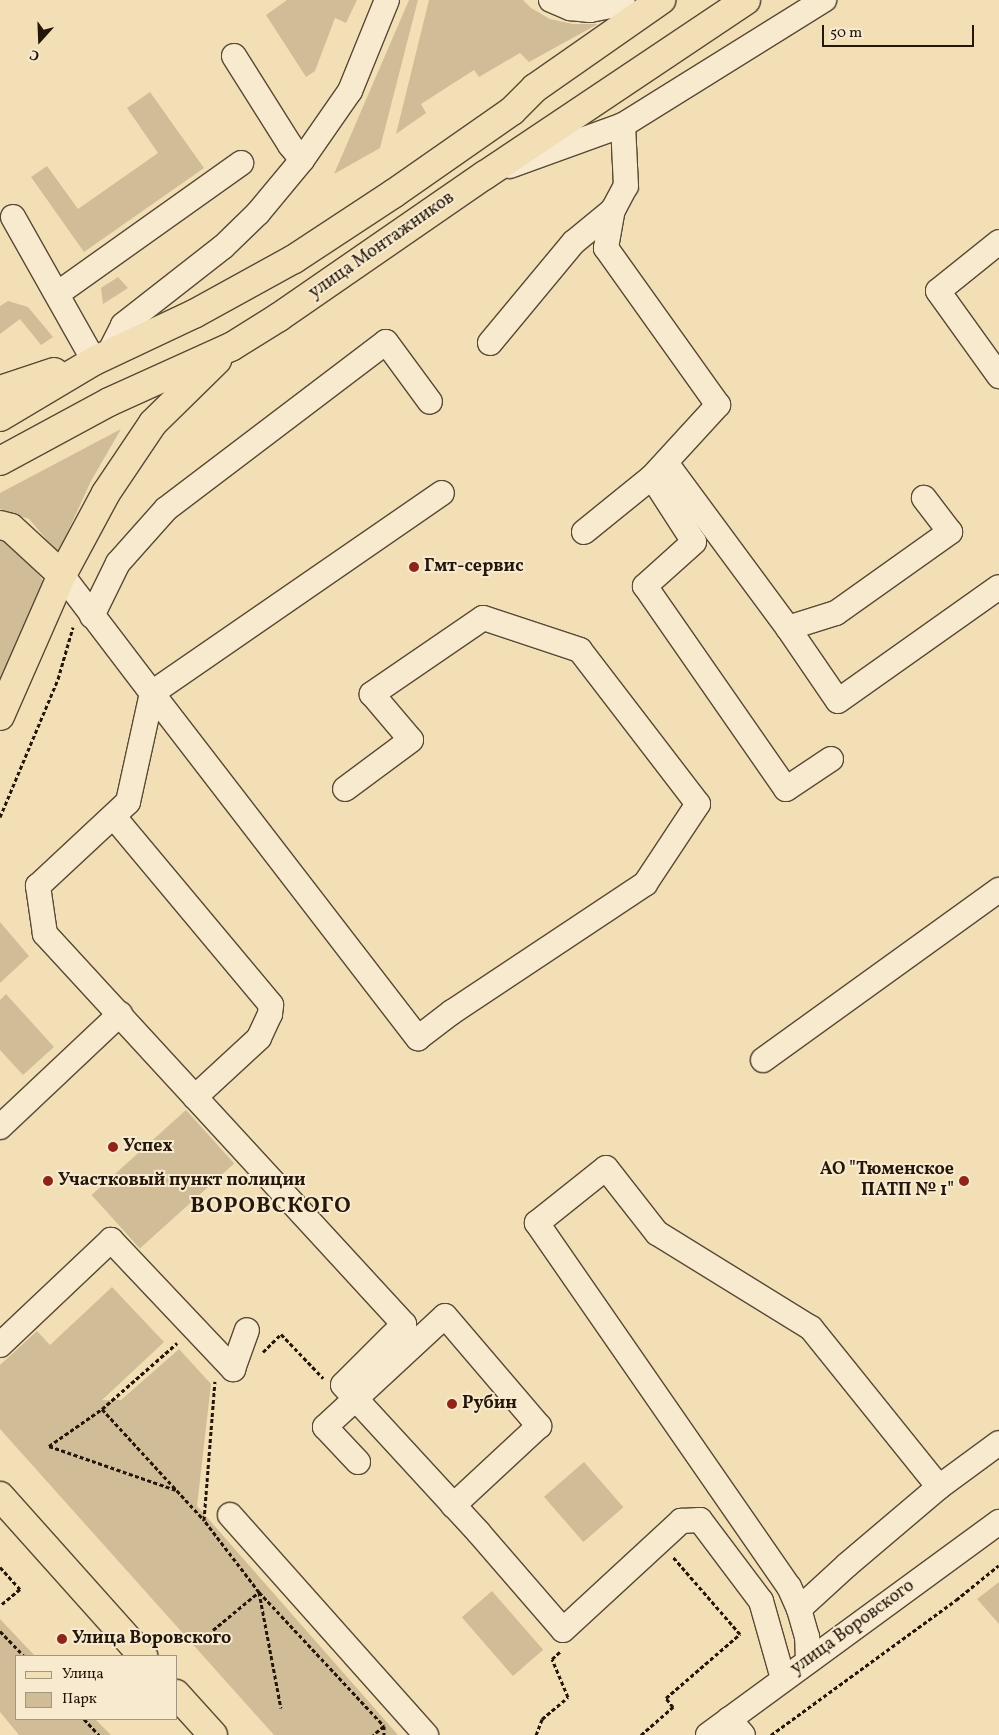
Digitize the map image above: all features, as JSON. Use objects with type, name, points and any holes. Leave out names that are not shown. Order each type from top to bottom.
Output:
[{"type":"main road","name":"улица Монтажников","points":[[0,417],[101,358],[194,314],[294,259],[393,194],[512,111],[535,88],[661,0]]},
{"type":"main road","name":"улица Монтажников","points":[[0,461],[109,402],[231,347],[279,317],[485,175],[746,0]]},
{"type":"main road","points":[[0,716],[62,575],[106,493],[153,423],[231,347]]},
{"type":"main road","points":[[0,390],[101,358]]},
{"type":"main road","points":[[0,525],[11,528],[62,575]]},
{"type":"main road","points":[[0,1496],[142,1655]]},
{"type":"main road","points":[[178,1696],[213,1735]]},
{"type":"street","points":[[13,217],[57,294],[101,358],[124,326],[223,247],[258,213],[302,160],[350,91],[387,0]]},
{"type":"street","points":[[551,0],[570,8],[590,10],[611,6],[623,0]]},
{"type":"street","points":[[485,175],[623,125],[824,0]]},
{"type":"street","points":[[234,56],[290,145],[302,160]]},
{"type":"street","points":[[584,532],[659,470],[718,405],[606,248],[614,210],[626,186],[623,125]]},
{"type":"street","points":[[57,294],[242,163]]},
{"type":"street","points":[[490,343],[574,242],[614,210]]},
{"type":"street","points":[[999,242],[938,291],[999,376]]},
{"type":"street","points":[[86,608],[118,563],[166,509],[386,342],[430,402]]},
{"type":"street","points":[[659,470],[788,628],[838,701],[999,587]]},
{"type":"street","points":[[659,470],[694,542],[645,586],[786,789],[831,759]]},
{"type":"street","points":[[442,493],[152,693],[128,802],[38,886],[45,934],[404,1324],[343,1385],[563,1630],[681,1521],[700,1520],[761,1601],[783,1679]]},
{"type":"street","points":[[788,628],[836,613],[950,532],[924,498]]},
{"type":"street","points":[[62,575],[418,1038],[452,1012],[645,884],[698,804],[580,650],[483,618],[372,694],[411,740],[344,789]]},
{"type":"street","points":[[114,817],[271,1005],[270,1014],[259,1038],[194,1098]]},
{"type":"street","points":[[763,1060],[999,890]]},
{"type":"street","points":[[0,1127],[120,1014]]},
{"type":"street","points":[[808,1661],[807,1637],[799,1609],[789,1586],[537,1223],[606,1168],[657,1233],[811,1328],[939,1487]]},
{"type":"street","points":[[0,1345],[111,1240],[233,1369],[247,1330]]},
{"type":"street","points":[[358,1462],[326,1427],[445,1316],[539,1426],[453,1506]]},
{"type":"street","points":[[799,1609],[847,1564],[939,1487],[999,1443]]},
{"type":"street","points":[[230,1516],[426,1735]]},
{"type":"street","name":"улица Воровского","points":[[708,1735],[736,1727],[783,1679],[999,1522]]},
{"type":"path","points":[[0,817],[86,608]]},
{"type":"path","points":[[171,1336],[184,1349]]},
{"type":"path","points":[[176,1490],[49,1446],[102,1409],[178,1343]]},
{"type":"path","points":[[204,1520],[215,1380],[209,1374]]},
{"type":"path","points":[[102,1409],[204,1520],[259,1592],[384,1726],[384,1735]]},
{"type":"path","points":[[641,1735],[673,1707],[666,1698],[740,1634],[671,1554]]},
{"type":"path","points":[[771,1735],[956,1600],[999,1565]]},
{"type":"path","points":[[0,1566],[20,1589],[0,1606]]},
{"type":"path","points":[[213,1630],[259,1592]]},
{"type":"path","points":[[259,1592],[281,1708]]},
{"type":"path","points":[[0,1631],[23,1655]]},
{"type":"path","points":[[536,1735],[542,1719],[568,1697],[552,1659],[565,1648]]},
{"type":"path","points":[[85,1720],[99,1735]]},
{"type":"path","points":[[373,1735],[384,1726]]},
{"type":"green space","points":[[287,0],[357,0],[346,23],[335,18],[315,71],[306,77],[266,15]]},
{"type":"green space","points":[[409,0],[418,0],[380,148],[334,174]]},
{"type":"green space","points":[[429,0],[523,0],[531,8],[550,19],[573,24],[598,24],[529,62],[520,53],[479,77],[474,70],[421,104],[426,113],[396,134]]},
{"type":"green space","points":[[150,92],[204,168],[84,252],[31,177],[47,166],[78,209],[158,153],[127,108]]},
{"type":"green space","points":[[118,277],[128,288],[103,304],[101,288]]},
{"type":"green space","points":[[8,301],[28,307],[53,337],[41,345],[20,319],[0,334],[0,306]]},
{"type":"green space","points":[[121,429],[91,481],[58,553],[29,519],[0,509],[0,493]]},
{"type":"green space","points":[[0,539],[29,560],[46,585],[0,691]]},
{"type":"green space","points":[[0,922],[29,956],[0,983]]},
{"type":"green space","points":[[6,994],[54,1047],[23,1075],[0,1050],[0,1000]]},
{"type":"green space","points":[[186,1110],[234,1164],[140,1248],[92,1195]]},
{"type":"green space","points":[[112,1287],[164,1342],[102,1400],[121,1400],[179,1349],[211,1384],[197,1506],[398,1735],[274,1735],[0,1429],[0,1365],[37,1331],[50,1345]]},
{"type":"green space","points":[[584,1462],[623,1507],[583,1542],[544,1497]]},
{"type":"green space","points":[[999,1582],[999,1624],[977,1599]]},
{"type":"green space","points":[[492,1591],[543,1650],[513,1676],[462,1617]]},
{"type":"green space","points":[[0,1619],[34,1655],[15,1655],[15,1720],[96,1720],[111,1735],[19,1735],[0,1712]]},
{"type":"place","name":"Гмт-сервис","points":[[414,567]]},
{"type":"place","name":"Успех","points":[[113,1147]]},
{"type":"place","name":"Участковый пункт полиции","points":[[48,1181]]},
{"type":"place","name":"АО \"Тюменское ПАТП № 1\"","points":[[964,1181]]},
{"type":"place","name":"Рубин","points":[[452,1404]]},
{"type":"place","name":"Улица Воровского","points":[[62,1639]]},
{"type":"district","name":"ВОРОВСКОГО","points":[[271,1207]]}]
